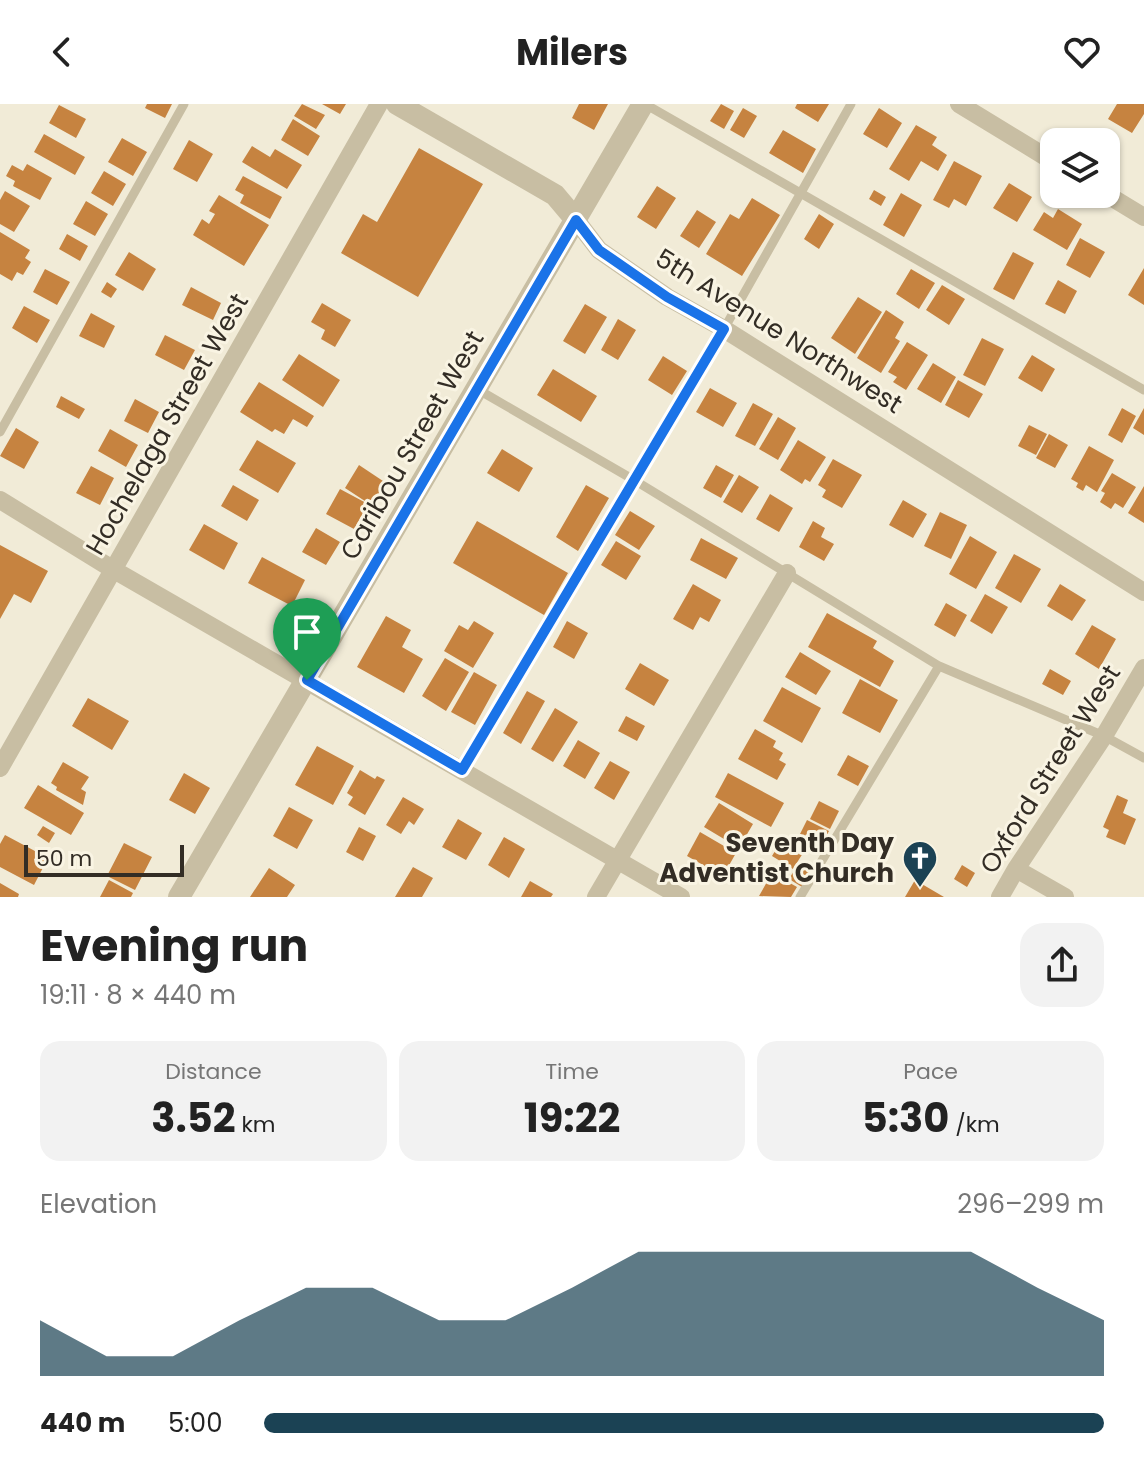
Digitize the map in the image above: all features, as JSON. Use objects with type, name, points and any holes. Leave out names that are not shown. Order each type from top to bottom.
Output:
[{"type":"street","name":"Hochelaga Street West","points":[[0,768],[379,104]]},
{"type":"street","name":"5th Avenue Northwest","points":[[397,104],[555,195],[599,250],[667,297],[724,329],[1144,592]]},
{"type":"street","name":"Caribou Street West","points":[[179,897],[644,104]]},
{"type":"street","points":[[959,104],[1040,153]]},
{"type":"street","points":[[1120,202],[1144,217]]},
{"type":"street","points":[[0,500],[114,570],[681,897]]},
{"type":"street","points":[[596,897],[787,573]]},
{"type":"street","name":"Oxford Street West","points":[[1000,897],[1144,668]]},
{"type":"street","points":[[1016,869],[1065,897]]},
{"type":"lane","points":[[0,432],[184,104]]},
{"type":"lane","points":[[644,104],[1144,390]]},
{"type":"lane","points":[[462,770],[724,329],[851,104]]},
{"type":"lane","points":[[477,389],[634,480],[939,666],[1104,736],[1144,758]]},
{"type":"lane","points":[[800,897],[939,666]]},
{"type":"building","points":[[147,104],[172,104],[165,118],[145,108]]},
{"type":"building","points":[[302,104],[325,115],[316,129],[294,116]]},
{"type":"building","points":[[322,104],[346,104],[340,114]]},
{"type":"building","points":[[579,104],[608,104],[594,130],[572,118]]},
{"type":"building","points":[[721,104],[734,111],[724,129],[710,121]]},
{"type":"building","points":[[797,104],[829,104],[818,122],[795,108]]},
{"type":"building","points":[[1117,104],[1144,104],[1144,114],[1132,133],[1108,119]]},
{"type":"building","points":[[59,105],[86,119],[76,138],[49,123]]},
{"type":"building","points":[[743,108],[757,116],[744,138],[730,130]]},
{"type":"building","points":[[879,108],[902,123],[887,148],[863,134]]},
{"type":"building","points":[[293,119],[320,136],[308,156],[281,140]]},
{"type":"building","points":[[916,125],[937,137],[932,145],[947,155],[938,171],[921,161],[909,181],[889,169]]},
{"type":"building","points":[[783,130],[816,149],[803,173],[769,153]]},
{"type":"building","points":[[44,134],[85,157],[75,175],[34,152]]},
{"type":"building","points":[[122,138],[147,152],[133,176],[108,162]]},
{"type":"building","points":[[189,140],[213,154],[197,182],[173,169]]},
{"type":"building","points":[[252,146],[270,157],[275,149],[302,165],[287,189],[242,162]]},
{"type":"building","points":[[419,148],[483,184],[418,297],[341,253],[363,214],[377,222]]},
{"type":"building","points":[[954,161],[982,176],[966,206],[954,199],[949,208],[933,200]]},
{"type":"building","points":[[27,164],[52,178],[40,200],[13,186],[15,181],[6,176],[12,165],[23,171]]},
{"type":"building","points":[[104,171],[126,184],[113,206],[91,193]]},
{"type":"building","points":[[243,176],[282,197],[270,219],[240,203],[244,195],[235,190]]},
{"type":"building","points":[[1009,183],[1032,197],[1017,222],[993,208]]},
{"type":"building","points":[[657,186],[676,198],[656,229],[637,217]]},
{"type":"building","points":[[874,190],[886,197],[881,206],[869,199]]},
{"type":"building","points":[[5,191],[30,206],[14,232],[0,224],[0,200]]},
{"type":"building","points":[[901,193],[922,205],[904,237],[883,225]]},
{"type":"building","points":[[219,195],[269,225],[244,266],[193,235],[202,219],[209,224],[215,214],[209,211]]},
{"type":"building","points":[[752,198],[780,215],[742,276],[706,254],[730,214],[739,219]]},
{"type":"building","points":[[86,201],[108,214],[95,236],[73,224]]},
{"type":"building","points":[[1058,209],[1082,224],[1067,250],[1033,230],[1044,212],[1053,218]]},
{"type":"building","points":[[697,210],[716,222],[699,248],[680,236]]},
{"type":"building","points":[[819,214],[834,224],[819,249],[804,239]]},
{"type":"building","points":[[0,232],[30,250],[25,258],[31,262],[23,275],[17,272],[12,281],[0,274]]},
{"type":"building","points":[[67,234],[88,246],[80,261],[59,249]]},
{"type":"building","points":[[1080,238],[1105,252],[1090,278],[1066,265]]},
{"type":"building","points":[[129,252],[156,269],[143,291],[115,275]]},
{"type":"building","points":[[1013,252],[1034,263],[1014,300],[993,289]]},
{"type":"building","points":[[1144,268],[1144,305],[1128,295]]},
{"type":"building","points":[[45,269],[70,282],[57,305],[33,292]]},
{"type":"building","points":[[911,269],[935,283],[919,309],[896,294]]},
{"type":"building","points":[[1058,280],[1077,291],[1065,314],[1045,304]]},
{"type":"building","points":[[107,282],[117,289],[111,298],[101,292]]},
{"type":"building","points":[[942,285],[965,299],[949,325],[926,310]]},
{"type":"building","points":[[191,287],[221,303],[213,320],[182,305]]},
{"type":"building","points":[[858,297],[882,312],[855,354],[831,338]]},
{"type":"building","points":[[322,303],[351,320],[335,347],[321,339],[325,330],[311,322]]},
{"type":"building","points":[[585,304],[607,317],[585,354],[563,341]]},
{"type":"building","points":[[24,306],[50,320],[37,343],[12,328]]},
{"type":"building","points":[[886,310],[904,322],[895,338],[900,341],[881,373],[857,358]]},
{"type":"building","points":[[91,313],[115,326],[104,348],[79,336]]},
{"type":"building","points":[[618,319],[636,330],[618,360],[601,350]]},
{"type":"building","points":[[165,335],[195,350],[184,370],[155,355]]},
{"type":"building","points":[[982,338],[1004,349],[985,386],[963,375]]},
{"type":"building","points":[[907,342],[928,355],[906,390],[893,382],[897,377],[888,372]]},
{"type":"building","points":[[299,354],[340,380],[323,407],[282,380]]},
{"type":"building","points":[[1032,355],[1055,369],[1042,392],[1018,378]]},
{"type":"building","points":[[663,356],[687,371],[672,395],[648,380]]},
{"type":"building","points":[[933,363],[956,377],[941,403],[917,389]]},
{"type":"building","points":[[553,369],[597,396],[581,422],[537,395]]},
{"type":"building","points":[[958,380],[983,394],[969,418],[945,405]]},
{"type":"building","points":[[259,382],[314,416],[307,427],[293,419],[284,434],[275,429],[272,432],[240,412]]},
{"type":"building","points":[[710,388],[737,403],[723,427],[696,412]]},
{"type":"building","points":[[61,396],[85,409],[79,419],[56,407]]},
{"type":"building","points":[[135,399],[159,412],[148,433],[124,421]]},
{"type":"building","points":[[753,403],[773,414],[755,446],[735,436]]},
{"type":"building","points":[[1122,408],[1136,416],[1122,443],[1108,435]]},
{"type":"building","points":[[1144,408],[1144,435],[1133,428]]},
{"type":"building","points":[[778,417],[796,428],[778,460],[759,449]]},
{"type":"building","points":[[1029,425],[1047,434],[1036,455],[1018,446]]},
{"type":"building","points":[[16,428],[39,442],[24,469],[0,456]]},
{"type":"building","points":[[110,429],[138,445],[126,467],[98,451]]},
{"type":"building","points":[[1049,434],[1068,445],[1055,468],[1036,458]]},
{"type":"building","points":[[257,440],[296,463],[278,493],[239,470]]},
{"type":"building","points":[[798,440],[826,457],[810,482],[805,479],[802,484],[780,470]]},
{"type":"building","points":[[1089,446],[1114,460],[1097,492],[1086,485],[1083,491],[1071,479]]},
{"type":"building","points":[[502,449],[533,468],[519,492],[487,473]]},
{"type":"building","points":[[833,459],[862,475],[842,508],[822,497],[826,490],[818,485]]},
{"type":"building","points":[[359,465],[386,483],[371,505],[345,488]]},
{"type":"building","points":[[716,465],[734,475],[721,498],[703,488]]},
{"type":"building","points":[[91,466],[114,478],[100,505],[76,493]]},
{"type":"building","points":[[1112,473],[1136,487],[1123,508],[1115,503],[1111,509],[1100,502],[1105,493],[1101,491]]},
{"type":"building","points":[[739,475],[759,487],[742,513],[723,502]]},
{"type":"building","points":[[233,485],[259,500],[247,521],[221,506]]},
{"type":"building","points":[[586,485],[609,498],[578,551],[556,537]]},
{"type":"building","points":[[1144,486],[1144,523],[1128,513]]},
{"type":"building","points":[[340,489],[368,504],[354,529],[326,514]]},
{"type":"building","points":[[770,494],[793,508],[779,532],[756,519]]},
{"type":"building","points":[[903,500],[927,514],[913,538],[889,525]]},
{"type":"building","points":[[630,511],[655,526],[639,550],[615,535]]},
{"type":"building","points":[[940,512],[967,525],[951,559],[924,546]]},
{"type":"building","points":[[477,521],[568,573],[544,615],[453,563]]},
{"type":"building","points":[[813,521],[825,528],[821,537],[834,544],[824,561],[799,547]]},
{"type":"building","points":[[204,524],[238,543],[224,570],[189,550]]},
{"type":"building","points":[[316,528],[340,542],[326,565],[302,552]]},
{"type":"building","points":[[970,536],[997,552],[976,589],[949,574]]},
{"type":"building","points":[[701,538],[738,558],[726,579],[690,560]]},
{"type":"building","points":[[616,541],[641,556],[626,580],[601,565]]},
{"type":"building","points":[[0,545],[48,571],[31,603],[14,594],[0,619]]},
{"type":"building","points":[[1014,554],[1041,569],[1021,603],[995,588]]},
{"type":"building","points":[[262,557],[305,580],[292,606],[248,583]]},
{"type":"building","points":[[693,584],[721,600],[709,622],[700,617],[693,630],[673,619]]},
{"type":"building","points":[[1060,584],[1086,600],[1072,621],[1047,606]]},
{"type":"building","points":[[985,594],[1008,607],[992,634],[970,621]]},
{"type":"building","points":[[946,603],[967,615],[955,637],[934,625]]},
{"type":"building","points":[[827,613],[877,641],[873,648],[894,661],[880,687],[808,647]]},
{"type":"building","points":[[386,616],[411,630],[402,647],[423,659],[404,693],[357,667]]},
{"type":"building","points":[[474,621],[494,633],[473,668],[444,651],[459,625],[468,630]]},
{"type":"building","points":[[567,621],[588,633],[574,659],[553,647]]},
{"type":"building","points":[[1092,625],[1116,639],[1099,669],[1075,654]]},
{"type":"building","points":[[800,652],[831,671],[816,695],[785,677]]},
{"type":"building","points":[[445,658],[469,672],[446,711],[422,696]]},
{"type":"building","points":[[640,663],[669,680],[654,706],[625,689]]},
{"type":"building","points":[[1050,669],[1071,681],[1063,695],[1042,684]]},
{"type":"building","points":[[474,672],[497,685],[475,725],[451,712]]},
{"type":"building","points":[[860,679],[898,700],[880,733],[842,713]]},
{"type":"building","points":[[782,687],[821,708],[802,743],[763,721]]},
{"type":"building","points":[[527,691],[545,701],[521,744],[503,733]]},
{"type":"building","points":[[88,698],[129,721],[112,750],[72,726]]},
{"type":"building","points":[[555,708],[578,722],[553,762],[531,749]]},
{"type":"building","points":[[626,716],[645,726],[637,741],[618,731]]},
{"type":"building","points":[[755,729],[776,741],[773,747],[783,753],[779,760],[786,764],[777,780],[738,759]]},
{"type":"building","points":[[578,740],[600,753],[585,779],[563,766]]},
{"type":"building","points":[[317,746],[354,766],[333,805],[295,785]]},
{"type":"building","points":[[848,755],[869,766],[858,786],[837,775]]},
{"type":"building","points":[[610,761],[630,772],[614,800],[594,788]]},
{"type":"building","points":[[63,762],[89,777],[81,789],[86,792],[83,805],[56,790],[57,787],[51,783]]},
{"type":"building","points":[[360,770],[375,779],[377,776],[385,780],[365,815],[348,805],[353,797],[347,793]]},
{"type":"building","points":[[184,773],[210,788],[195,814],[169,800]]},
{"type":"building","points":[[728,773],[784,803],[771,827],[715,797]]},
{"type":"building","points":[[38,785],[84,813],[71,835],[24,808]]},
{"type":"building","points":[[1117,795],[1128,800],[1123,813],[1136,819],[1125,845],[1106,837],[1109,830],[1103,827]]},
{"type":"building","points":[[403,797],[424,809],[414,825],[409,821],[401,834],[386,825]]},
{"type":"building","points":[[819,801],[839,811],[830,829],[810,819]]},
{"type":"building","points":[[719,803],[753,824],[739,848],[704,827]]},
{"type":"building","points":[[289,807],[313,820],[297,849],[273,836]]},
{"type":"building","points":[[458,819],[482,833],[466,860],[442,847]]},
{"type":"building","points":[[807,820],[829,831],[816,855],[795,844]]},
{"type":"building","points":[[43,826],[55,833],[49,843],[37,835]]},
{"type":"building","points":[[359,827],[376,836],[363,861],[346,852]]},
{"type":"building","points":[[700,832],[736,853],[723,876],[687,856]]},
{"type":"building","points":[[5,835],[48,858],[34,885],[0,867],[0,844]]},
{"type":"building","points":[[504,837],[525,849],[509,878],[488,865]]},
{"type":"building","points":[[781,841],[803,853],[793,869],[772,856]]},
{"type":"building","points":[[124,843],[152,857],[135,890],[107,876]]},
{"type":"building","points":[[798,864],[812,872],[802,887],[789,879]]},
{"type":"building","points":[[962,865],[975,873],[967,887],[954,879]]},
{"type":"building","points":[[413,867],[433,878],[422,897],[395,897]]},
{"type":"building","points":[[269,868],[295,885],[287,897],[250,897]]},
{"type":"building","points":[[772,873],[797,887],[791,897],[759,896]]},
{"type":"building","points":[[109,880],[133,893],[131,897],[100,897]]},
{"type":"building","name":"Seventh Day Adventist Church","points":[[915,880],[944,897],[905,897]]},
{"type":"building","points":[[530,881],[553,894],[551,897],[521,897]]},
{"type":"building","points":[[0,883],[19,894],[18,897],[0,897]]},
{"type":"place","name":"Seventh Day Adventist Church","points":[[920,889]]},
{"type":"route","points":[[576,220],[599,250],[667,297],[724,329],[462,770],[307,680],[576,220]]}]
